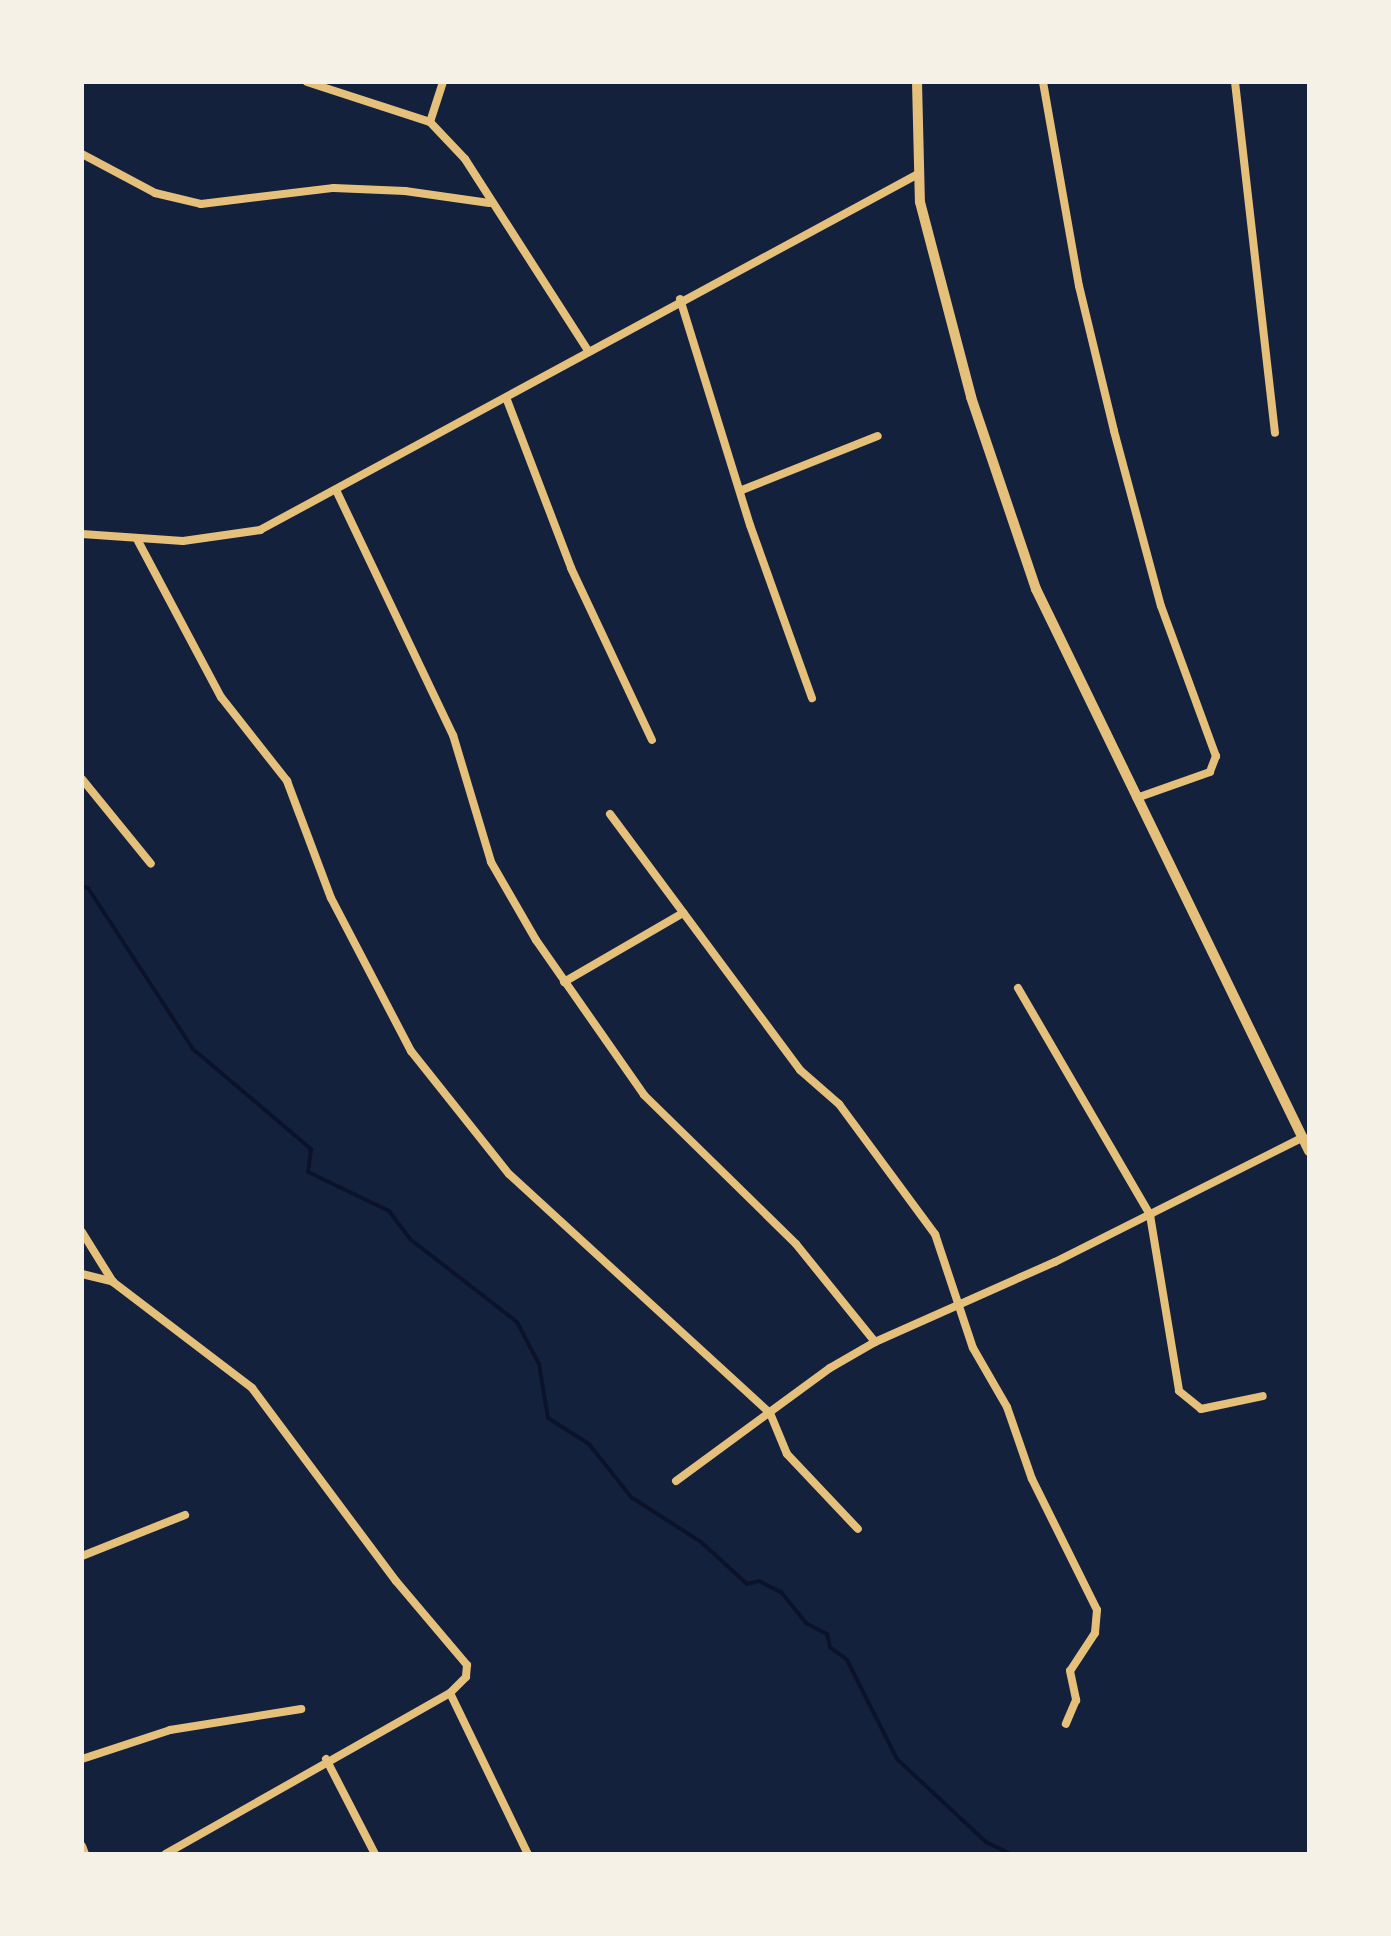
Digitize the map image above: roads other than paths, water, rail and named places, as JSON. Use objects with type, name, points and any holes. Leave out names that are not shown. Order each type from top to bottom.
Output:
[{"type":"street","points":[[430,122],[443,82]]},
{"type":"street","points":[[917,82],[920,202],[971,397],[1036,589],[1309,1151]]},
{"type":"street","points":[[1043,82],[1079,286],[1114,431],[1161,606],[1216,756],[1210,772],[1136,798]]},
{"type":"street","points":[[1235,82],[1275,433]]},
{"type":"street","points":[[310,83],[430,122],[465,159],[489,203],[587,349]]},
{"type":"street","points":[[82,154],[155,193],[201,204],[334,188],[405,191],[489,203]]},
{"type":"street","points":[[82,534],[138,541],[260,530],[507,400],[587,349],[918,174]]},
{"type":"street","points":[[680,299],[812,698]]},
{"type":"street","points":[[507,400],[571,568],[652,740]]},
{"type":"street","points":[[742,490],[878,436]]},
{"type":"street","points":[[336,490],[453,735],[491,862],[564,982],[644,1095],[796,1244],[875,1342]]},
{"type":"street","points":[[138,541],[221,697],[287,781],[331,898],[411,1051],[509,1174],[770,1413],[787,1454],[858,1529]]},
{"type":"street","points":[[82,779],[151,864]]},
{"type":"street","points":[[610,814],[800,1070],[839,1104],[935,1234],[973,1348],[1007,1407],[1032,1479],[1097,1610],[1095,1633],[1070,1671],[1076,1700],[1066,1724]]},
{"type":"street","points":[[564,982],[683,913]]},
{"type":"street","points":[[1018,988],[1150,1215],[1179,1391],[1201,1409],[1263,1396]]},
{"type":"street","points":[[676,1481],[875,1342],[958,1308],[1303,1137]]},
{"type":"street","points":[[82,1232],[113,1282],[252,1388],[396,1581],[467,1665],[466,1677],[450,1693],[326,1759],[165,1854]]},
{"type":"street","points":[[82,1274],[113,1282]]},
{"type":"street","points":[[82,1556],[185,1515]]},
{"type":"street","points":[[450,1693],[528,1854]]},
{"type":"street","points":[[82,1759],[170,1730],[301,1709]]},
{"type":"street","points":[[326,1759],[375,1854]]},
{"type":"street","points":[[82,1846],[85,1854]]},
{"type":"waterway","points":[[82,886],[88,888],[193,1049],[311,1149],[308,1172],[389,1211],[410,1239],[517,1322],[539,1364],[548,1418],[589,1444],[631,1497],[701,1542],[747,1584],[759,1581],[781,1592],[806,1623],[827,1634],[830,1647],[847,1660],[897,1759],[986,1842],[1011,1854]]}]
